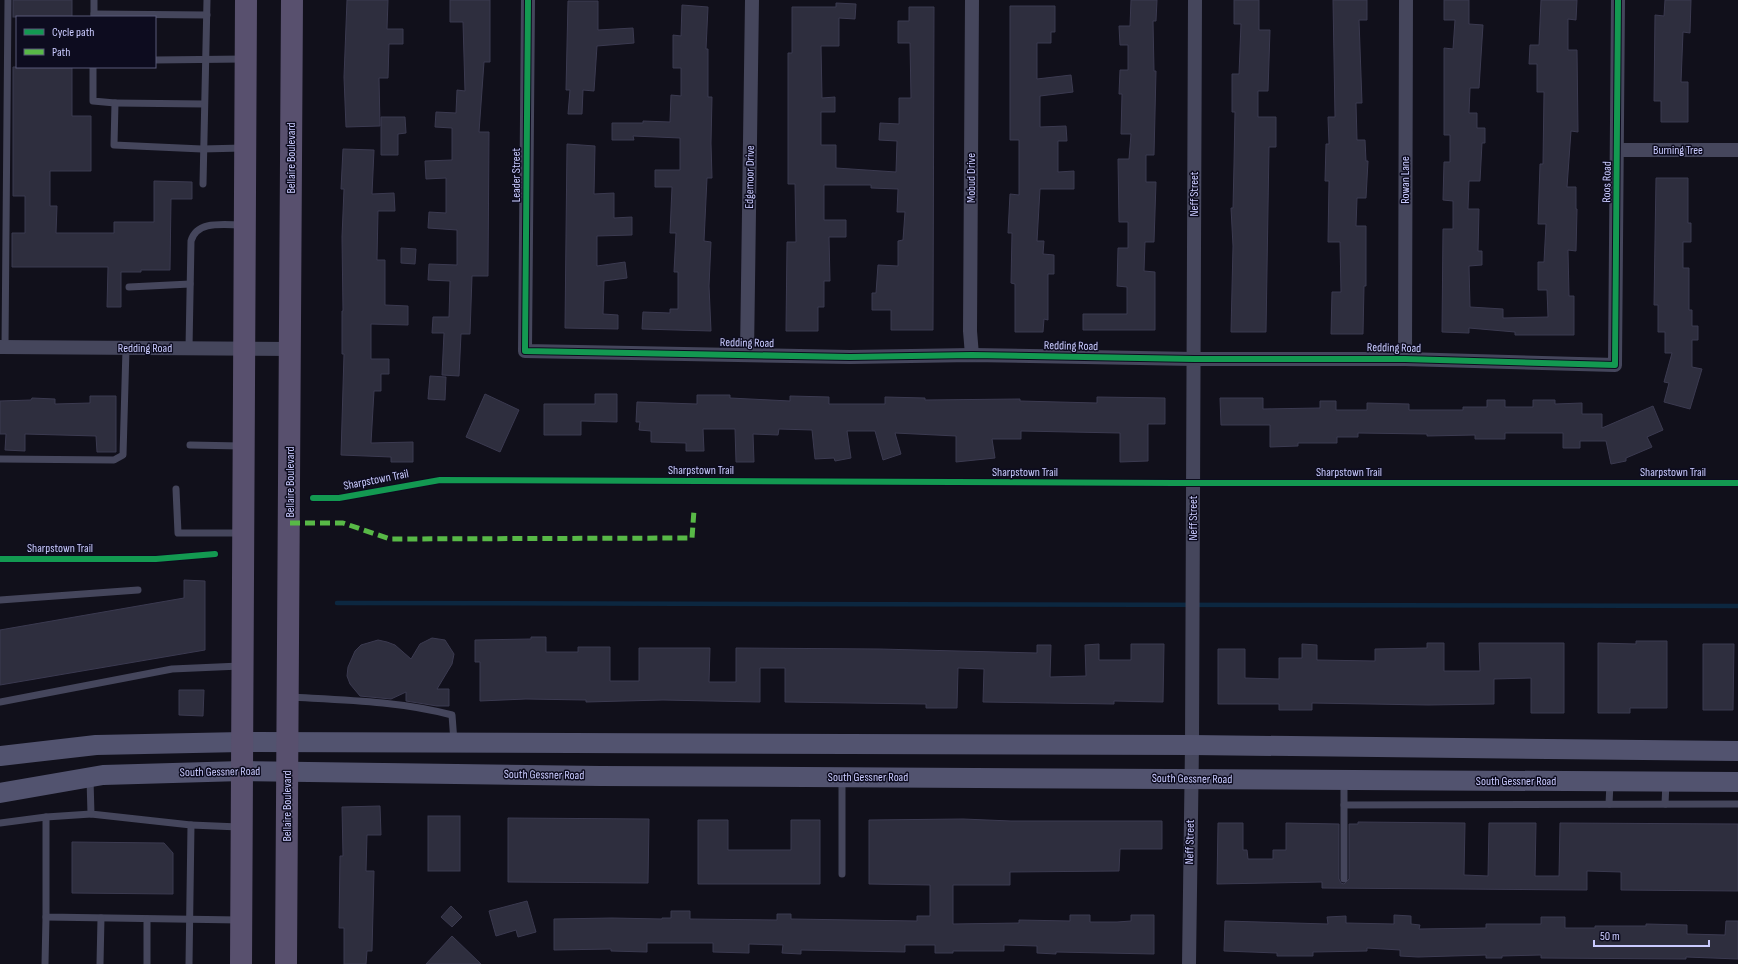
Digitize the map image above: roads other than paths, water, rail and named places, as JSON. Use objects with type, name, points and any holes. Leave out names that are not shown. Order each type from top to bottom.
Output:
[{"type":"main road","points":[[241,964],[246,0]]},
{"type":"main road","name":"Bellaire Boulevard","points":[[286,964],[292,0]]},
{"type":"main road","points":[[0,756],[96,744],[242,742],[1192,745],[1738,751]]},
{"type":"main road","points":[[600,742],[600,776]]},
{"type":"main road","points":[[881,776],[882,745]]},
{"type":"main road","name":"South Gessner Road","points":[[0,793],[102,775],[242,771],[600,776],[881,776],[1344,781],[1738,782]]},
{"type":"street","name":"Leader Street","points":[[526,351],[528,0]]},
{"type":"street","name":"Edgemoor Drive","points":[[747,354],[752,0]]},
{"type":"street","name":"Mobud Drive","points":[[972,0],[970,331],[972,355]]},
{"type":"street","name":"Neff Street","points":[[1189,964],[1192,745],[1195,0]]},
{"type":"street","name":"Rowan Lane","points":[[1405,359],[1406,0]]},
{"type":"street","name":"Roos Road","points":[[1615,365],[1618,150],[1618,0]]},
{"type":"street","name":"Burning Tree","points":[[1618,150],[1738,150]]},
{"type":"street","name":"Redding Road","points":[[2,347],[291,349]]},
{"type":"street","name":"Redding Road","points":[[526,351],[850,357],[972,355],[1194,359],[1405,359],[1615,365]]},
{"type":"lane","points":[[2,347],[8,0]]},
{"type":"lane","points":[[94,0],[94,16],[207,15]]},
{"type":"lane","points":[[203,184],[202,149],[207,0]]},
{"type":"lane","points":[[156,60],[246,59]]},
{"type":"lane","points":[[94,68],[93,101],[204,104]]},
{"type":"lane","points":[[115,102],[114,145],[202,149],[245,148]]},
{"type":"lane","points":[[189,348],[191,241],[193,235],[198,229],[206,226],[245,224]]},
{"type":"lane","points":[[129,287],[190,284]]},
{"type":"lane","points":[[0,459],[114,460],[123,454],[126,348]]},
{"type":"lane","points":[[190,444],[244,446]]},
{"type":"lane","points":[[176,489],[178,533],[243,533]]},
{"type":"lane","points":[[0,600],[138,590]]},
{"type":"lane","points":[[0,702],[172,669],[242,666]]},
{"type":"lane","points":[[288,697],[381,703],[452,715],[454,742]]},
{"type":"lane","points":[[842,776],[842,874]]},
{"type":"lane","points":[[90,777],[91,814]]},
{"type":"lane","points":[[1344,781],[1344,879]]},
{"type":"lane","points":[[1609,804],[1610,781]]},
{"type":"lane","points":[[1665,804],[1666,782]]},
{"type":"lane","points":[[1344,805],[1738,804]]},
{"type":"lane","points":[[0,823],[46,817],[91,814],[191,825],[241,826]]},
{"type":"lane","points":[[45,964],[46,817]]},
{"type":"lane","points":[[189,964],[191,825]]},
{"type":"lane","points":[[46,917],[241,920]]},
{"type":"lane","points":[[100,918],[100,964]]},
{"type":"lane","points":[[146,964],[147,919]]},
{"type":"waterway","points":[[337,603],[1738,606]]}]
